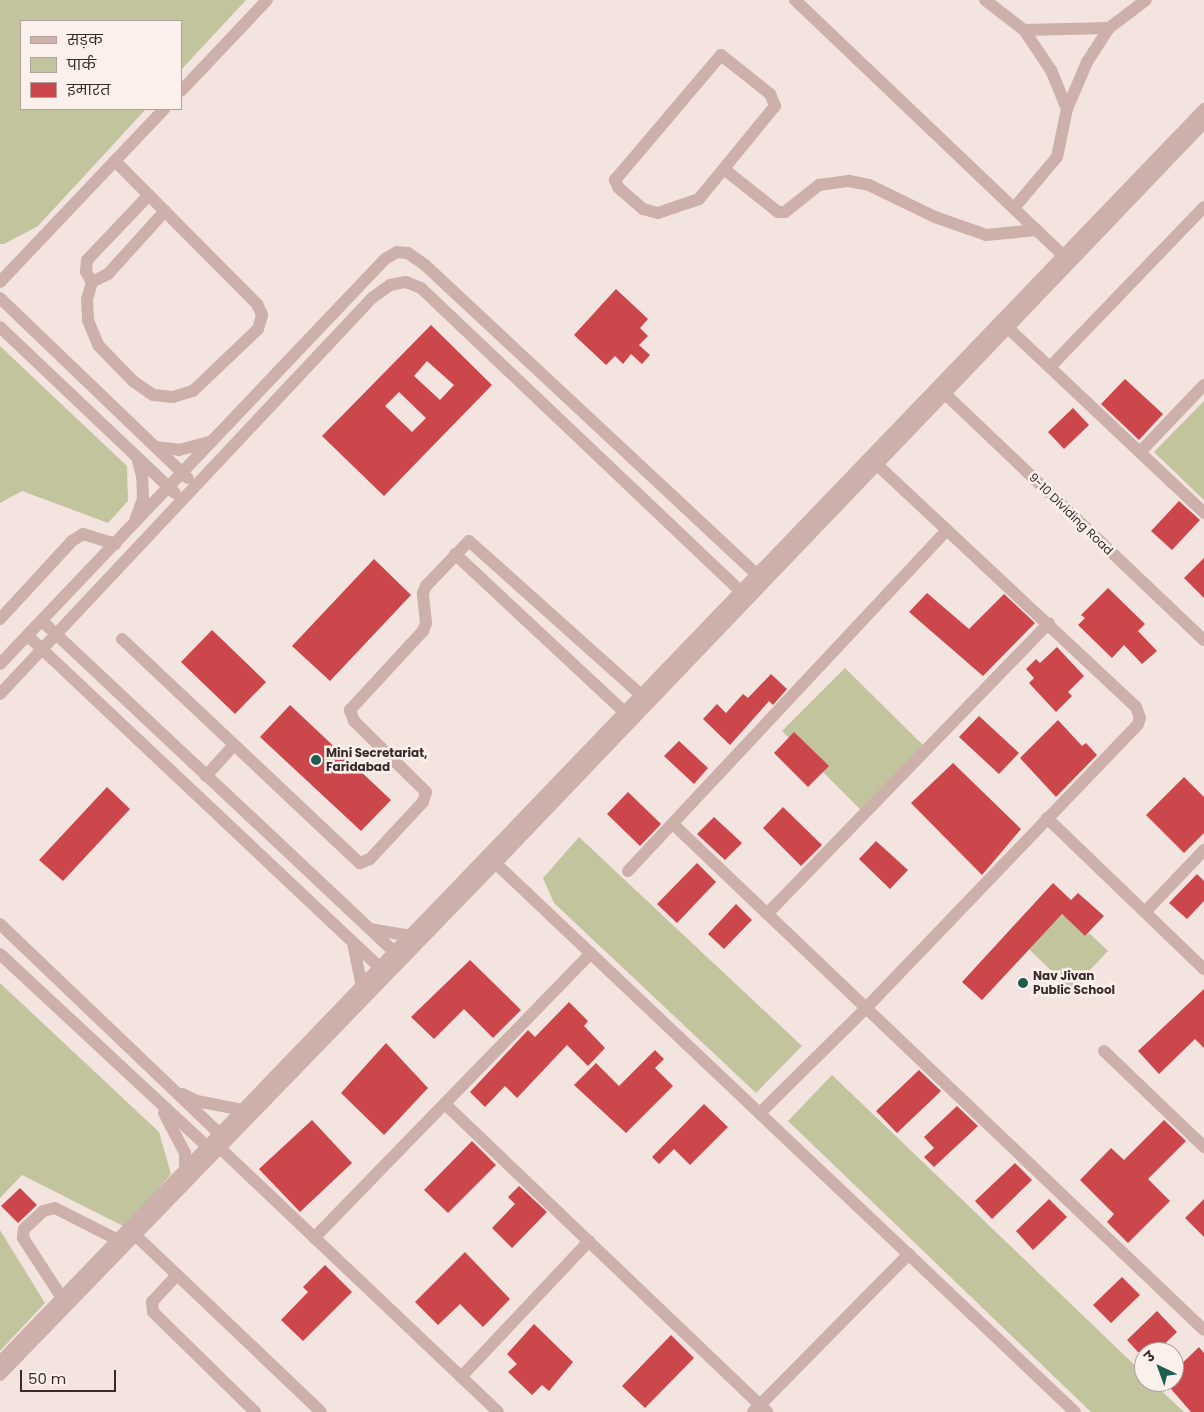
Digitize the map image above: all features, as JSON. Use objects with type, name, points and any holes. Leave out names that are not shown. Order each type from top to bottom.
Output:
[{"type":"street","points":[[182,90],[267,0]]},
{"type":"street","points":[[795,0],[1067,259]]},
{"type":"street","points":[[985,0],[1024,30],[1051,70],[1067,109]]},
{"type":"street","points":[[1014,208],[1057,157],[1067,109],[1087,62],[1109,28],[1146,0]]},
{"type":"street","points":[[1024,30],[1109,28]]},
{"type":"street","points":[[721,55],[775,100],[775,106],[724,169],[699,199],[658,213],[643,209],[618,188],[615,180],[721,55]]},
{"type":"street","points":[[941,390],[1008,328],[1067,259],[1204,109]]},
{"type":"street","points":[[0,282],[163,110]]},
{"type":"street","points":[[0,1362],[218,1144],[1067,259],[1204,123]]},
{"type":"street","points":[[115,161],[148,195],[165,211],[257,304],[262,315],[258,329],[193,391],[173,397],[153,395],[133,381],[98,345],[88,320],[87,299],[92,282],[108,274],[165,211]]},
{"type":"street","points":[[724,169],[778,212],[785,212],[819,185],[849,181],[868,185],[935,217],[986,235],[1037,230]]},
{"type":"street","points":[[92,282],[86,272],[87,260],[148,195]]},
{"type":"street","points":[[1050,367],[1204,207]]},
{"type":"street","points":[[0,664],[385,258],[397,252],[408,253],[425,266],[762,578]]},
{"type":"street","points":[[0,694],[372,298],[390,285],[406,282],[421,288],[746,595]]},
{"type":"street","points":[[0,298],[196,486]]},
{"type":"street","points":[[0,326],[182,500]]},
{"type":"street","points":[[1008,328],[1204,513]]},
{"type":"street","points":[[1140,452],[1204,385]]},
{"type":"street","name":"9-10 Dividing Road","points":[[941,390],[1204,640]]},
{"type":"street","points":[[156,447],[179,450],[213,440]]},
{"type":"street","points":[[133,525],[143,499],[142,476],[137,457]]},
{"type":"street","points":[[760,1113],[866,1008],[1138,724],[1140,718],[1136,707],[873,462]]},
{"type":"street","points":[[628,871],[947,530]]},
{"type":"street","points":[[0,620],[83,534],[94,535],[115,544]]},
{"type":"street","points":[[122,639],[356,860],[365,862],[370,859],[423,802],[426,792],[354,722],[350,710],[423,630],[426,623],[423,593],[468,542],[472,541],[646,699]]},
{"type":"street","points":[[456,554],[629,716]]},
{"type":"street","points":[[42,621],[55,636],[399,956]]},
{"type":"street","points":[[767,914],[1048,623]]},
{"type":"street","points":[[28,636],[384,971]]},
{"type":"street","points":[[206,776],[234,745]]},
{"type":"street","points":[[1047,818],[1204,969]]},
{"type":"street","points":[[673,824],[1203,1327]]},
{"type":"street","points":[[1145,912],[1204,850]]},
{"type":"street","points":[[399,956],[412,936],[492,860]]},
{"type":"street","points":[[492,860],[1075,1412]]},
{"type":"street","points":[[0,924],[169,1087],[218,1144],[314,1238],[498,1412]]},
{"type":"street","points":[[370,929],[412,936]]},
{"type":"street","points":[[353,941],[359,959],[362,987]]},
{"type":"street","points":[[314,1238],[591,953]]},
{"type":"street","points":[[0,954],[154,1096],[218,1144]]},
{"type":"street","points":[[132,1232],[185,1170],[218,1144],[243,1110],[362,987],[384,971]]},
{"type":"street","points":[[1104,1051],[1204,1147]]},
{"type":"street","points":[[169,1087],[197,1101],[243,1110]]},
{"type":"street","points":[[154,1096],[175,1132],[184,1153],[185,1170]]},
{"type":"street","points":[[445,1104],[589,1241],[760,1410],[909,1254]]},
{"type":"street","points":[[62,1298],[26,1243],[24,1229],[50,1207],[122,1242]]},
{"type":"street","points":[[132,1232],[321,1412]]},
{"type":"street","points":[[461,1377],[589,1241]]},
{"type":"street","points":[[0,1375],[122,1242]]},
{"type":"street","points":[[177,1275],[152,1302],[153,1312],[255,1412]]},
{"type":"green space","points":[[0,0],[246,0],[182,69],[182,20],[20,20],[20,110],[145,110],[38,226],[4,244],[0,244]]},
{"type":"green space","points":[[0,346],[127,466],[128,501],[108,523],[22,491],[0,503]]},
{"type":"green space","points":[[1204,401],[1204,500],[1154,452]]},
{"type":"green space","points":[[845,668],[924,746],[861,810],[782,731]]},
{"type":"green space","points":[[579,837],[802,1046],[756,1093],[554,903],[543,878]]},
{"type":"green space","points":[[1062,914],[1085,936],[1089,933],[1108,951],[1071,990],[1029,949]]},
{"type":"green space","points":[[0,983],[159,1132],[171,1174],[125,1227],[22,1175],[0,1198]]},
{"type":"green space","points":[[832,1075],[1134,1364],[1134,1392],[1163,1392],[1184,1412],[1091,1412],[788,1121]]},
{"type":"green space","points":[[0,1230],[45,1303],[0,1351]]},
{"type":"building","points":[[616,289],[648,319],[640,328],[648,336],[639,345],[650,355],[642,364],[631,354],[623,364],[615,356],[606,365],[574,335]]},
{"type":"building","points":[[431,325],[492,385],[384,496],[322,436]],"holes":[[[427,361],[454,385],[440,400],[414,376]],[[399,392],[426,418],[412,432],[385,406]]]},
{"type":"building","points":[[1125,379],[1163,414],[1139,440],[1101,404]]},
{"type":"building","points":[[1073,408],[1089,425],[1064,449],[1048,432]]},
{"type":"building","points":[[1179,501],[1200,520],[1172,550],[1151,531]]},
{"type":"building","points":[[1204,558],[1204,598],[1184,578]]},
{"type":"building","points":[[374,559],[411,595],[330,681],[292,646]]},
{"type":"building","points":[[1108,588],[1145,624],[1138,631],[1157,651],[1142,664],[1124,645],[1112,658],[1078,625],[1085,618],[1081,615]]},
{"type":"building","points":[[927,593],[969,629],[1004,594],[1035,623],[983,676],[909,612]]},
{"type":"building","points":[[212,630],[266,682],[235,714],[181,662]]},
{"type":"building","points":[[1057,647],[1084,676],[1068,692],[1072,696],[1056,712],[1029,683],[1034,678],[1026,669],[1036,659],[1040,663]]},
{"type":"building","points":[[771,674],[787,689],[773,705],[769,701],[730,745],[703,719],[717,704],[726,713],[743,694],[748,698]]},
{"type":"building","points":[[290,705],[391,800],[361,831],[260,737]]},
{"type":"building","points":[[979,716],[1019,753],[999,774],[959,737]]},
{"type":"building","points":[[1058,720],[1082,746],[1086,743],[1097,755],[1056,797],[1020,758]]},
{"type":"building","points":[[794,732],[829,766],[808,787],[774,753]]},
{"type":"building","points":[[679,741],[708,768],[694,784],[664,756]]},
{"type":"building","points":[[953,763],[1021,829],[982,875],[911,803]]},
{"type":"building","points":[[1184,777],[1204,797],[1204,833],[1184,853],[1146,815]]},
{"type":"building","points":[[107,787],[130,809],[63,881],[39,860]]},
{"type":"building","points":[[628,792],[661,824],[640,846],[607,814]]},
{"type":"building","points":[[783,807],[822,845],[801,866],[763,828]]},
{"type":"building","points":[[714,817],[742,843],[725,860],[697,834]]},
{"type":"building","points":[[876,841],[908,870],[890,889],[859,859]]},
{"type":"building","points":[[697,863],[716,882],[677,923],[657,904]]},
{"type":"building","points":[[1197,874],[1204,881],[1204,901],[1187,919],[1169,903]]},
{"type":"building","points":[[1053,883],[1071,900],[1078,893],[1104,916],[1085,936],[1062,914],[982,1000],[962,982]]},
{"type":"building","points":[[736,904],[752,920],[724,949],[708,934]]},
{"type":"building","points":[[470,960],[521,1010],[493,1038],[464,1009],[434,1039],[411,1017]]},
{"type":"building","points":[[1204,989],[1204,1048],[1195,1039],[1159,1074],[1138,1051]]},
{"type":"building","points":[[569,1002],[588,1021],[584,1026],[605,1048],[588,1066],[567,1045],[517,1098],[505,1086],[485,1107],[470,1092],[528,1030],[535,1037]]},
{"type":"building","points":[[386,1043],[428,1088],[384,1135],[341,1093]]},
{"type":"building","points":[[655,1050],[664,1059],[655,1068],[673,1086],[626,1133],[574,1085],[596,1063],[619,1086]]},
{"type":"building","points":[[919,1070],[941,1091],[897,1133],[876,1111]]},
{"type":"building","points":[[704,1104],[728,1127],[690,1165],[674,1149],[659,1164],[652,1157]]},
{"type":"building","points":[[957,1106],[978,1126],[934,1167],[924,1157],[934,1148],[924,1137]]},
{"type":"building","points":[[312,1120],[352,1163],[300,1212],[259,1169]]},
{"type":"building","points":[[1164,1120],[1186,1141],[1148,1179],[1170,1201],[1128,1243],[1107,1222],[1114,1214],[1080,1180],[1111,1148],[1124,1160]]},
{"type":"building","points":[[472,1141],[496,1165],[448,1213],[424,1190]]},
{"type":"building","points":[[1015,1163],[1032,1180],[992,1219],[975,1201]]},
{"type":"building","points":[[519,1186],[547,1212],[512,1248],[492,1228],[515,1204],[508,1197]]},
{"type":"building","points":[[20,1188],[37,1205],[18,1223],[1,1206]]},
{"type":"building","points":[[1049,1199],[1067,1217],[1033,1250],[1016,1231]]},
{"type":"building","points":[[1204,1199],[1204,1237],[1185,1218]]},
{"type":"building","points":[[465,1252],[510,1299],[483,1327],[460,1304],[438,1325],[415,1302]]},
{"type":"building","points":[[325,1265],[352,1292],[303,1341],[281,1320],[308,1292],[303,1287]]},
{"type":"building","points":[[1122,1277],[1140,1295],[1111,1323],[1093,1305]]},
{"type":"building","points":[[1157,1311],[1177,1332],[1166,1342],[1134,1342],[1134,1348],[1127,1340]]},
{"type":"building","points":[[534,1324],[573,1362],[549,1391],[542,1385],[532,1395],[508,1372],[517,1364],[507,1354]]},
{"type":"building","points":[[671,1335],[694,1358],[645,1408],[622,1386]]},
{"type":"building","points":[[1199,1347],[1204,1353],[1204,1412],[1191,1412],[1174,1392],[1184,1392],[1184,1361]]},
{"type":"place","name":"Mini Secretariat, Faridabad","points":[[316,760]]},
{"type":"place","name":"Nav Jivan Public School","points":[[1023,983]]}]
